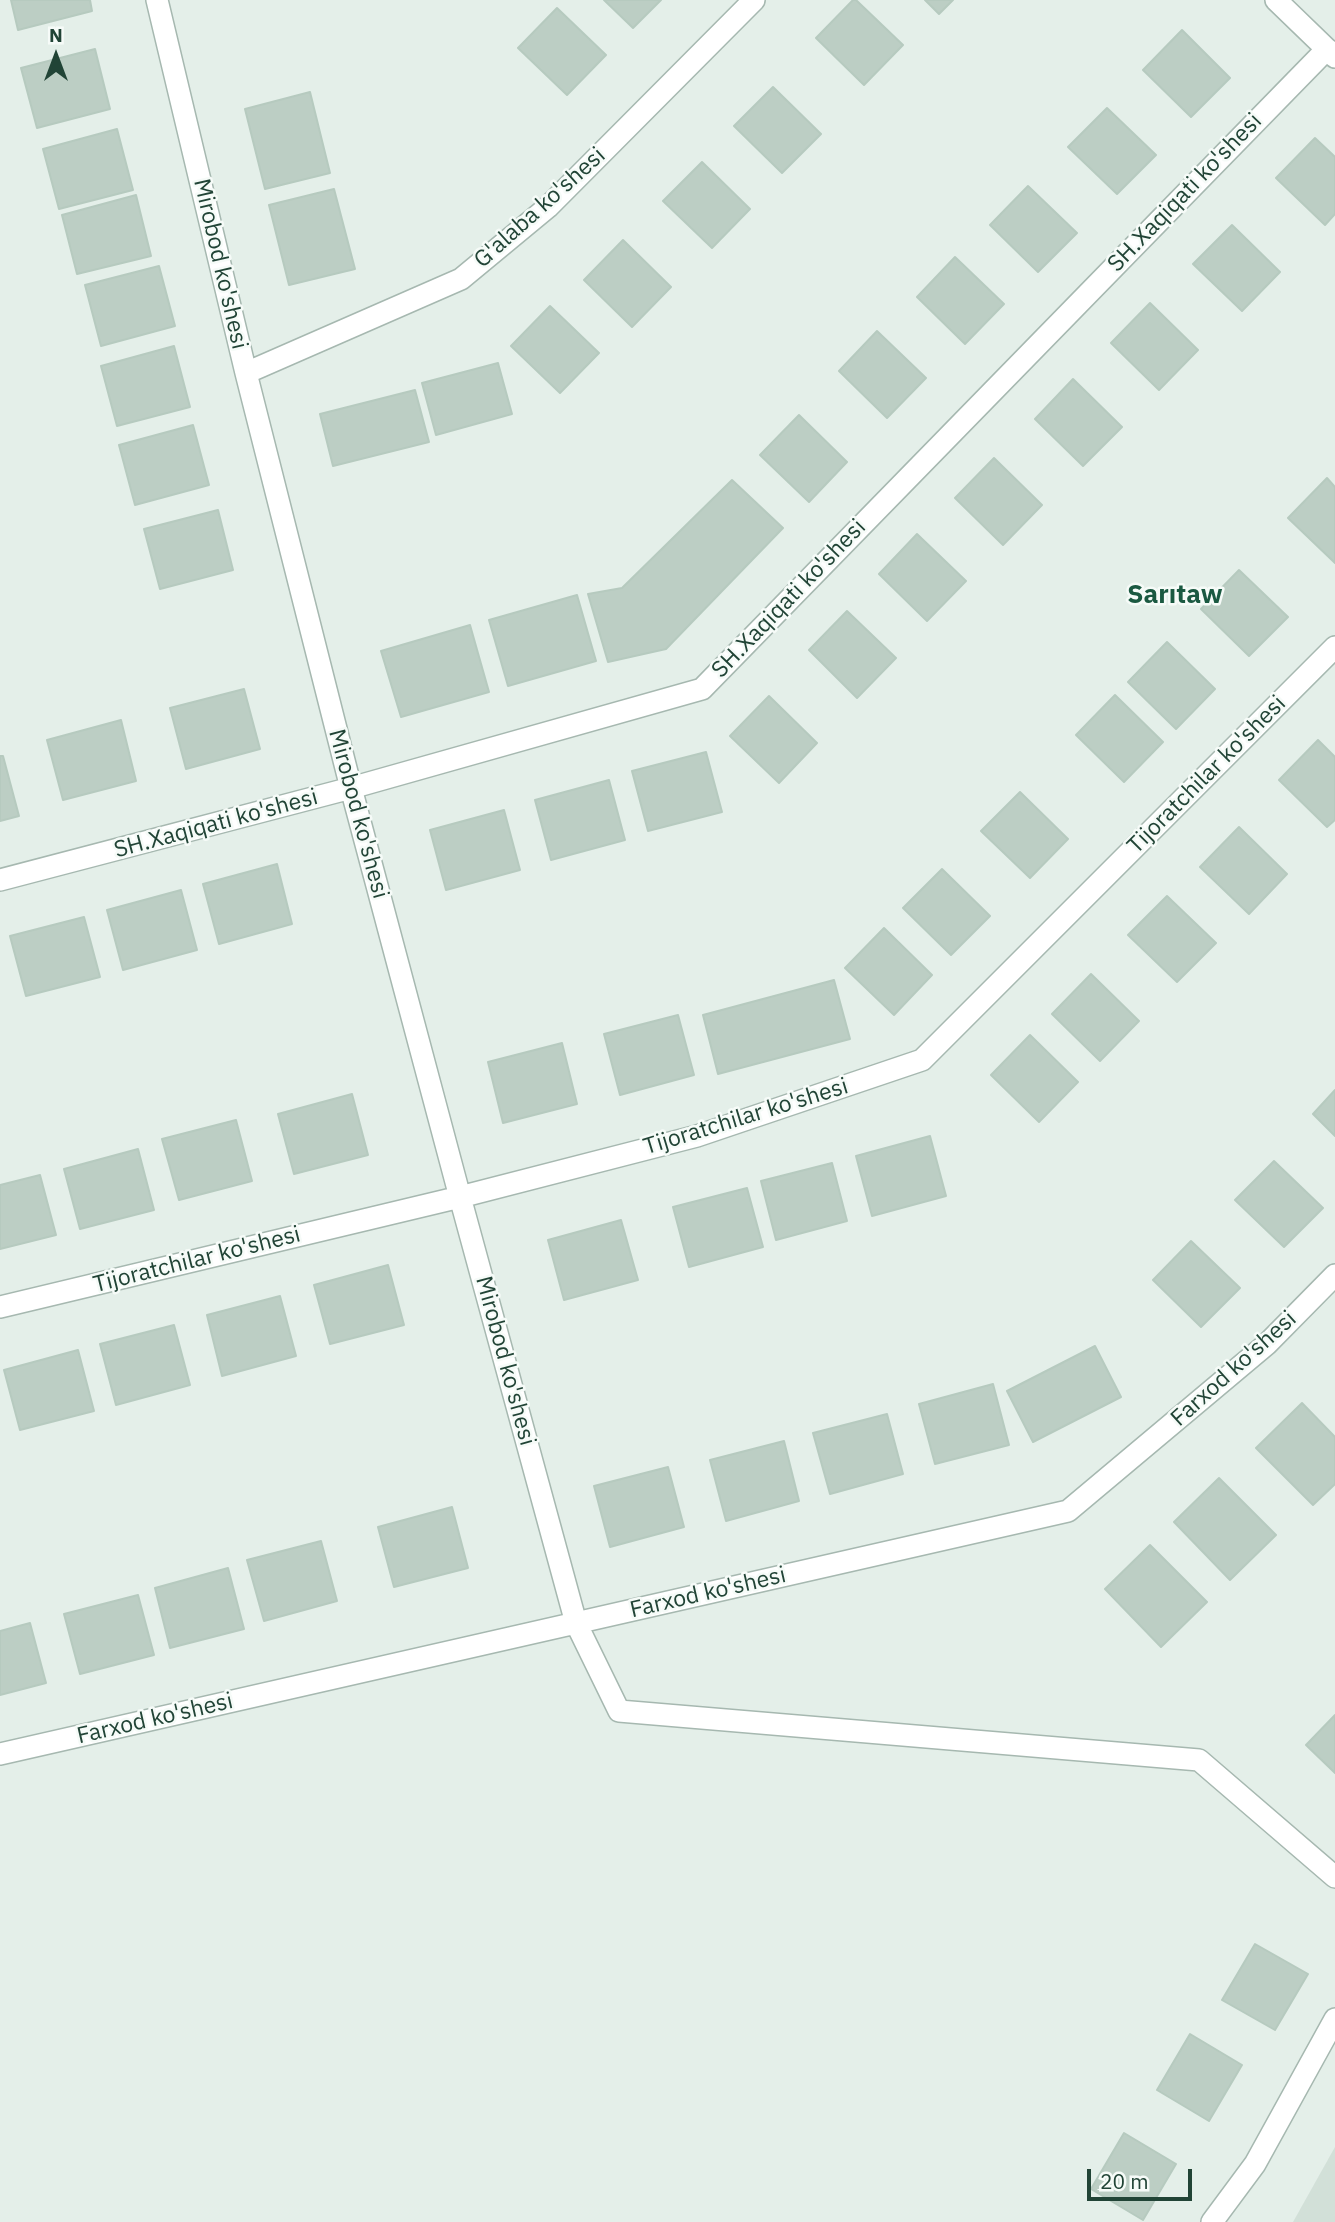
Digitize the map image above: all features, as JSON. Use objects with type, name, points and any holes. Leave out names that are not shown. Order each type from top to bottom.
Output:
[{"type":"street","name":"Mirobod ko'shesi","points":[[158,0],[246,373],[351,788],[460,1197],[576,1623],[619,1711],[1199,1760],[1335,1877]]},
{"type":"street","name":"G'alaba ko'shesi","points":[[246,373],[461,279],[548,207],[754,0]]},
{"type":"street","points":[[1276,0],[1331,53]]},
{"type":"street","name":"SH.Xaqiqati ko'shesi","points":[[0,880],[351,788],[702,689],[1331,53]]},
{"type":"street","name":"Tijoratchilar ko'shesi","points":[[0,1307],[460,1197],[697,1136],[922,1060],[1335,647]]},
{"type":"street","name":"Farxod ko'shesi","points":[[0,1754],[1068,1511],[1267,1344],[1335,1275]]},
{"type":"street","points":[[1213,2222],[1255,2164],[1335,2020]]},
{"type":"shaded area","points":[[1335,2147],[1335,2222],[1293,2222]]},
{"type":"building","points":[[11,0],[90,0],[92,11],[18,30]]},
{"type":"building","points":[[604,0],[661,0],[633,28]]},
{"type":"building","points":[[853,0],[903,45],[864,85],[816,38]]},
{"type":"building","points":[[925,0],[953,0],[939,14]]},
{"type":"building","points":[[557,8],[606,55],[567,95],[518,48]]},
{"type":"building","points":[[1182,30],[1230,78],[1191,117],[1143,70]]},
{"type":"building","points":[[95,49],[110,109],[37,128],[21,68]]},
{"type":"building","points":[[773,87],[821,134],[782,173],[734,126]]},
{"type":"building","points":[[310,92],[330,173],[265,189],[245,109]]},
{"type":"building","points":[[1107,108],[1156,155],[1117,194],[1068,147]]},
{"type":"building","points":[[117,129],[133,190],[59,209],[43,149]]},
{"type":"building","points":[[1315,138],[1335,157],[1335,214],[1325,225],[1276,178]]},
{"type":"building","points":[[702,162],[750,209],[712,248],[663,201]]},
{"type":"building","points":[[1028,186],[1077,233],[1038,272],[990,225]]},
{"type":"building","points":[[334,189],[355,269],[289,285],[269,205]]},
{"type":"building","points":[[136,195],[151,256],[77,274],[62,215]]},
{"type":"building","points":[[1232,225],[1280,272],[1242,311],[1193,264]]},
{"type":"building","points":[[623,240],[671,287],[632,327],[584,280]]},
{"type":"building","points":[[955,257],[1004,304],[965,344],[917,297]]},
{"type":"building","points":[[159,266],[175,326],[101,346],[85,285]]},
{"type":"building","points":[[1150,303],[1198,350],[1159,390],[1111,343]]},
{"type":"building","points":[[550,306],[599,353],[560,393],[511,346]]},
{"type":"building","points":[[877,331],[926,378],[887,418],[839,371]]},
{"type":"building","points":[[174,346],[190,407],[117,426],[101,366]]},
{"type":"building","points":[[498,363],[512,414],[436,435],[422,383]]},
{"type":"building","points":[[1073,379],[1122,427],[1083,466],[1035,419]]},
{"type":"building","points":[[415,390],[429,442],[333,466],[320,414]]},
{"type":"building","points":[[799,415],[847,462],[809,502],[760,455]]},
{"type":"building","points":[[193,425],[209,485],[135,505],[119,445]]},
{"type":"building","points":[[994,458],[1042,505],[1003,545],[955,498]]},
{"type":"building","points":[[1327,478],[1335,487],[1335,563],[1288,518]]},
{"type":"building","points":[[732,480],[783,528],[666,649],[608,662],[588,594],[622,588]]},
{"type":"building","points":[[218,510],[233,570],[160,589],[144,529]]},
{"type":"building","points":[[917,534],[966,581],[927,621],[879,574]]},
{"type":"building","points":[[1239,570],[1288,617],[1249,656],[1201,609]]},
{"type":"building","points":[[577,595],[596,661],[508,686],[489,620]]},
{"type":"building","points":[[847,611],[896,658],[857,698],[809,650]]},
{"type":"building","points":[[470,625],[489,692],[401,717],[381,651]]},
{"type":"building","points":[[1167,642],[1215,689],[1176,729],[1128,682]]},
{"type":"building","points":[[244,689],[260,749],[186,769],[170,708]]},
{"type":"building","points":[[1115,695],[1163,742],[1124,782],[1076,735]]},
{"type":"building","points":[[769,696],[817,743],[779,783],[730,736]]},
{"type":"building","points":[[121,720],[136,781],[63,800],[47,740]]},
{"type":"building","points":[[1318,740],[1335,757],[1335,820],[1327,827],[1279,780]]},
{"type":"building","points":[[706,752],[722,812],[648,831],[632,771]]},
{"type":"building","points":[[0,756],[3,756],[19,816],[0,821]]},
{"type":"building","points":[[609,780],[625,840],[551,860],[535,800]]},
{"type":"building","points":[[1020,792],[1068,839],[1030,878],[981,831]]},
{"type":"building","points":[[504,810],[520,870],[446,890],[430,830]]},
{"type":"building","points":[[1239,827],[1287,874],[1249,914],[1200,867]]},
{"type":"building","points":[[277,864],[292,924],[219,944],[203,884]]},
{"type":"building","points":[[942,869],[990,916],[951,955],[903,908]]},
{"type":"building","points":[[181,890],[197,950],[123,970],[107,910]]},
{"type":"building","points":[[1167,896],[1216,943],[1177,982],[1128,935]]},
{"type":"building","points":[[84,917],[100,977],[26,996],[10,936]]},
{"type":"building","points":[[884,928],[932,975],[894,1015],[845,968]]},
{"type":"building","points":[[1091,974],[1139,1021],[1100,1061],[1052,1014]]},
{"type":"building","points":[[834,980],[850,1039],[718,1074],[703,1015]]},
{"type":"building","points":[[678,1015],[694,1075],[620,1095],[604,1034]]},
{"type":"building","points":[[1030,1035],[1078,1082],[1039,1122],[991,1075]]},
{"type":"building","points":[[562,1043],[577,1104],[503,1123],[488,1062]]},
{"type":"building","points":[[1335,1090],[1335,1136],[1313,1114]]},
{"type":"building","points":[[352,1094],[368,1155],[294,1174],[278,1114]]},
{"type":"building","points":[[236,1120],[252,1181],[179,1200],[162,1139]]},
{"type":"building","points":[[930,1136],[946,1196],[872,1216],[856,1156]]},
{"type":"building","points":[[138,1149],[154,1210],[80,1229],[64,1169]]},
{"type":"building","points":[[1274,1161],[1323,1208],[1284,1247],[1235,1200]]},
{"type":"building","points":[[832,1163],[847,1221],[776,1240],[761,1181]]},
{"type":"building","points":[[40,1175],[56,1235],[0,1249],[0,1185]]},
{"type":"building","points":[[747,1188],[763,1247],[689,1267],[673,1207]]},
{"type":"building","points":[[621,1220],[638,1280],[564,1300],[548,1240]]},
{"type":"building","points":[[1191,1241],[1240,1288],[1201,1327],[1153,1280]]},
{"type":"building","points":[[388,1265],[404,1325],[330,1344],[314,1285]]},
{"type":"building","points":[[280,1296],[296,1356],[222,1376],[207,1315]]},
{"type":"building","points":[[174,1325],[190,1385],[116,1405],[100,1344]]},
{"type":"building","points":[[1095,1346],[1121,1397],[1033,1442],[1007,1391]]},
{"type":"building","points":[[78,1350],[94,1411],[20,1430],[4,1370]]},
{"type":"building","points":[[993,1384],[1009,1445],[935,1464],[919,1404]]},
{"type":"building","points":[[1302,1403],[1335,1437],[1335,1484],[1313,1505],[1256,1448]]},
{"type":"building","points":[[887,1414],[903,1474],[830,1494],[813,1433]]},
{"type":"building","points":[[784,1441],[799,1501],[726,1521],[710,1460]]},
{"type":"building","points":[[668,1467],[684,1527],[610,1547],[594,1486]]},
{"type":"building","points":[[1219,1478],[1276,1535],[1230,1580],[1174,1522]]},
{"type":"building","points":[[452,1507],[468,1568],[394,1587],[378,1527]]},
{"type":"building","points":[[321,1541],[337,1601],[264,1621],[247,1560]]},
{"type":"building","points":[[1150,1545],[1207,1602],[1161,1647],[1105,1589]]},
{"type":"building","points":[[228,1568],[244,1629],[170,1648],[155,1588]]},
{"type":"building","points":[[138,1595],[154,1655],[80,1674],[64,1614]]},
{"type":"building","points":[[30,1623],[46,1683],[0,1695],[0,1631]]},
{"type":"building","points":[[1335,1715],[1335,1773],[1306,1745]]},
{"type":"building","points":[[1255,1944],[1308,1974],[1275,2030],[1222,2000]]},
{"type":"building","points":[[1190,2034],[1242,2065],[1209,2121],[1157,2090]]},
{"type":"building","points":[[1124,2133],[1176,2164],[1143,2220],[1091,2189]]},
{"type":"district","name":"Sarıtaw","points":[[1175,595]]}]
